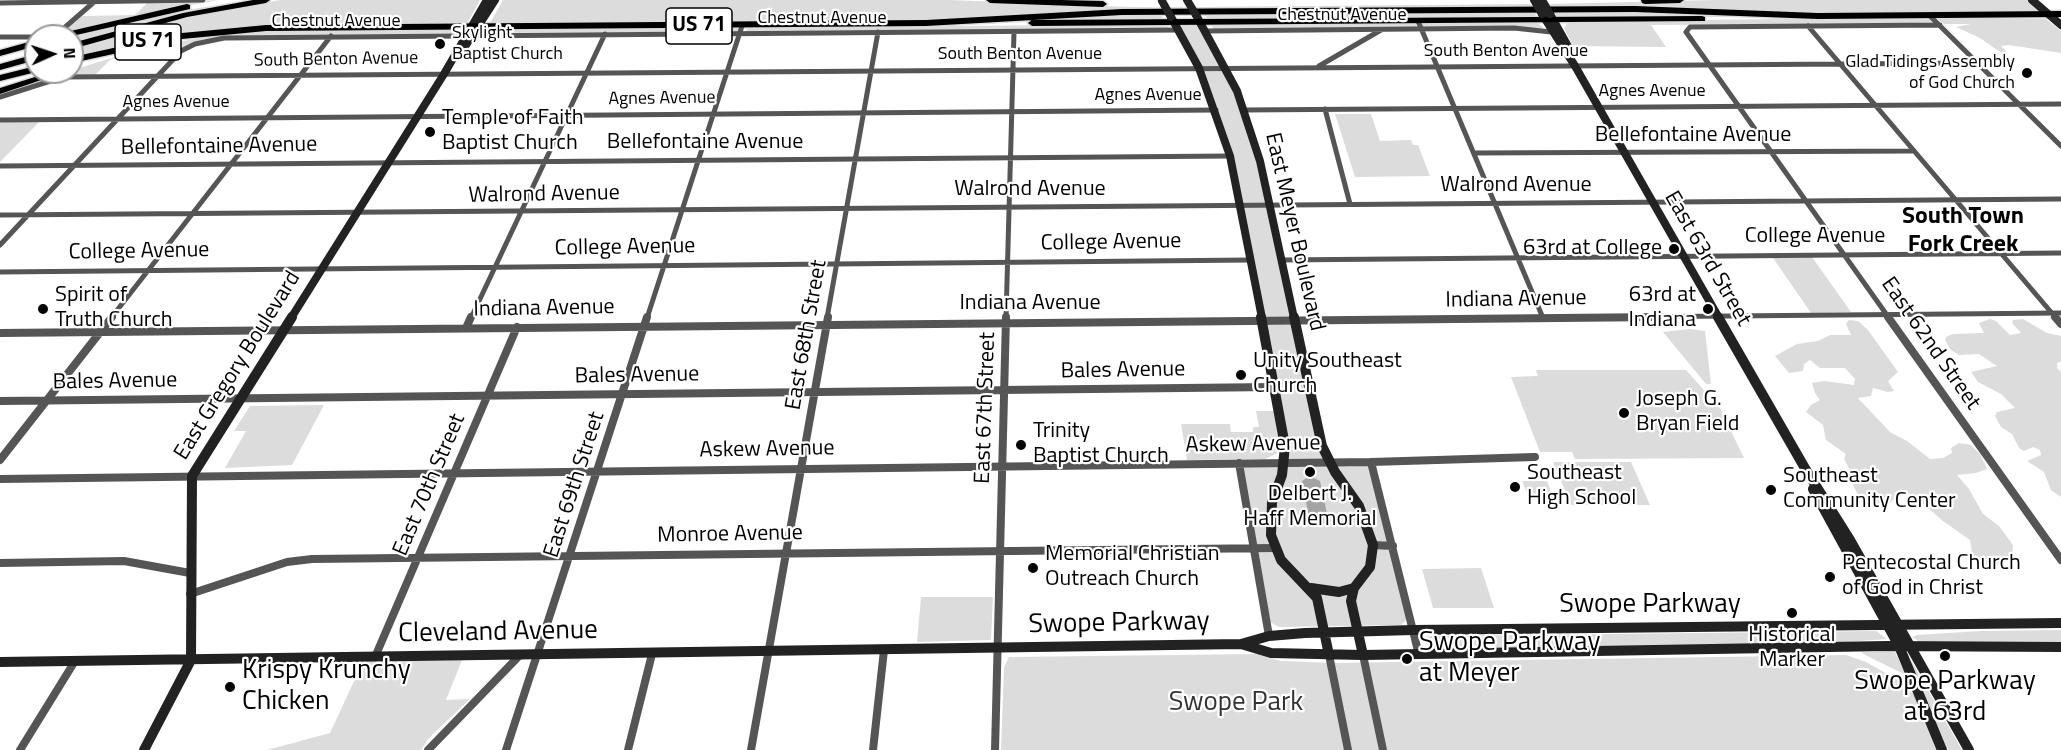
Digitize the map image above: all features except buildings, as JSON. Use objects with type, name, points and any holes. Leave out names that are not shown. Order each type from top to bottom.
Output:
[{"type":"highway","points":[[84,31],[148,15],[233,0]]},
{"type":"highway","name":"US 71","points":[[84,43],[186,15],[266,0]]},
{"type":"highway","points":[[990,0],[1103,4],[1680,0]]},
{"type":"highway","name":"US 71","points":[[84,57],[155,40],[224,31],[742,29],[926,23],[1113,12],[1635,9],[1818,16],[2061,15]]},
{"type":"highway","points":[[926,23],[1174,23],[1197,18],[1419,25],[1547,16],[1572,19],[1818,16]]},
{"type":"highway","points":[[1556,33],[1563,23],[1572,19]]},
{"type":"highway","points":[[84,65],[146,47],[224,31]]},
{"type":"highway","points":[[0,53],[24,46]]},
{"type":"highway","points":[[0,67],[24,60]]},
{"type":"highway","points":[[0,78],[24,72]]},
{"type":"highway","points":[[0,91],[25,84]]},
{"type":"main road","name":"East Gregory Boulevard","points":[[473,31],[487,0]]},
{"type":"main road","name":"East Gregory Boulevard","points":[[144,750],[191,660],[190,491],[192,476],[446,70],[495,0]]},
{"type":"main road","name":"East Meyer Boulevard","points":[[1187,0],[1226,68],[1244,110],[1260,161],[1322,446],[1329,462],[1359,506],[1373,545]]},
{"type":"main road","name":"East 63rd Street","points":[[1534,0],[1547,16]]},
{"type":"main road","name":"East 63rd Street","points":[[1542,0],[1556,33],[1652,202],[1806,470],[1850,540],[1905,646],[1969,750]]},
{"type":"main road","points":[[2032,0],[2061,25]]},
{"type":"main road","name":"East Meyer Boulevard","points":[[1162,1],[1198,69],[1216,110],[1230,156],[1285,446],[1284,462],[1272,502],[1270,519],[1275,548],[1289,571],[1311,588]]},
{"type":"main road","points":[[1363,655],[1351,601],[1354,588],[1370,567],[1373,545]]},
{"type":"main road","points":[[1311,588],[1339,592],[1354,588]]},
{"type":"main road","points":[[1311,588],[1317,598],[1329,655]]},
{"type":"main road","name":"Swope Parkway","points":[[997,649],[1241,644],[1269,636],[1413,630],[2061,624]]},
{"type":"main road","name":"Swope Parkway","points":[[1241,644],[1271,653],[1329,655],[1905,646],[2061,647]]},
{"type":"main road","name":"East 63rd Street","points":[[1905,646],[1942,750]]},
{"type":"main road","name":"Cleveland Avenue","points":[[0,662],[997,649]]},
{"type":"street","points":[[0,3],[203,0]]},
{"type":"street","points":[[68,24],[94,1]]},
{"type":"street","points":[[1930,16],[2061,146]]},
{"type":"street","name":"Chestnut Avenue","points":[[157,76],[181,51],[195,44],[231,37],[473,31],[605,34],[742,29],[1014,32],[1174,23]]},
{"type":"street","points":[[1419,25],[1543,318]]},
{"type":"street","name":"Chestnut Avenue","points":[[1205,31],[1381,30],[1419,25],[1514,28],[1556,33]]},
{"type":"street","points":[[1808,26],[1940,25]]},
{"type":"street","points":[[1808,26],[2061,324]]},
{"type":"street","name":"East 62nd Street","points":[[1808,26],[1690,27],[1686,32],[2061,560]]},
{"type":"street","name":"East 69th Street","points":[[506,750],[742,29]]},
{"type":"street","points":[[1314,68],[1335,59],[1381,30]]},
{"type":"street","name":"East 68th Street","points":[[751,750],[878,32]]},
{"type":"street","name":"East 67th Street","points":[[995,750],[1014,32]]},
{"type":"street","points":[[466,328],[605,34]]},
{"type":"street","points":[[0,460],[331,36]]},
{"type":"street","points":[[0,38],[24,37]]},
{"type":"street","name":"South Benton Avenue","points":[[84,74],[301,75],[446,70],[587,73],[1978,63]]},
{"type":"street","points":[[0,245],[157,76]]},
{"type":"street","name":"South Benton Avenue","points":[[0,97],[34,84]]},
{"type":"street","name":"Agnes Avenue","points":[[1244,110],[2061,104]]},
{"type":"street","points":[[1325,109],[1350,204]]},
{"type":"street","name":"Agnes Avenue","points":[[0,120],[1216,110]]},
{"type":"street","name":"Bellefontaine Avenue","points":[[1474,153],[1913,151]]},
{"type":"street","name":"Bellefontaine Avenue","points":[[0,166],[1230,156]]},
{"type":"street","name":"Walrond Avenue","points":[[0,216],[2061,199]]},
{"type":"street","name":"College Avenue","points":[[1281,260],[2061,253]]},
{"type":"street","name":"College Avenue","points":[[0,272],[1250,260]]},
{"type":"street","name":"Indiana Avenue","points":[[0,333],[2061,313]]},
{"type":"street","name":"East 70th Street","points":[[375,657],[517,327]]},
{"type":"street","name":"Bales Avenue","points":[[0,401],[1274,387]]},
{"type":"street","name":"Askew Avenue","points":[[0,479],[1371,462],[1535,457]]},
{"type":"street","points":[[1371,462],[1419,655]]},
{"type":"street","points":[[1239,463],[1269,636]]},
{"type":"street","points":[[1373,545],[1393,546]]},
{"type":"street","name":"Monroe Avenue","points":[[190,594],[298,560],[1275,548]]},
{"type":"street","points":[[0,563],[124,561],[190,573]]},
{"type":"street","points":[[873,750],[884,650]]},
{"type":"street","points":[[628,750],[652,654]]},
{"type":"street","points":[[1329,655],[1348,750]]},
{"type":"street","points":[[1363,655],[1383,750]]},
{"type":"street","points":[[428,750],[520,656]]},
{"type":"street","points":[[20,750],[75,662]]},
{"type":"green space","points":[[219,0],[136,15],[84,28],[84,24],[73,24],[82,16],[135,15],[147,3]]},
{"type":"green space","points":[[251,0],[186,13],[84,41],[84,32],[167,13]]},
{"type":"green space","points":[[280,0],[480,0],[468,22],[223,28],[166,36],[84,55],[84,46],[190,16]]},
{"type":"green space","points":[[503,0],[949,0],[1157,8],[895,21],[490,23]]},
{"type":"green space","points":[[1715,0],[2027,0],[2039,11],[1778,13],[1551,7],[1549,4]]},
{"type":"green space","points":[[1530,4],[1532,7],[1223,9],[1201,7]]},
{"type":"green space","points":[[1554,11],[1621,11],[1759,17],[1557,17]]},
{"type":"green space","points":[[1534,12],[1537,17],[1209,20],[1205,14]]},
{"type":"green space","points":[[1160,14],[1164,19],[990,22],[1041,17]]},
{"type":"green space","points":[[1940,18],[2046,19],[2061,31],[2061,53],[2009,45],[2001,46],[2006,51],[2006,54],[2003,54],[1980,38],[1956,27],[1971,24],[1944,24],[1938,20]]},
{"type":"green space","points":[[1929,19],[1934,23],[1651,25],[1666,47],[1573,46],[1564,28],[1568,22],[1578,21]]},
{"type":"green space","points":[[1536,22],[1544,28],[1422,26],[1421,24]]},
{"type":"green space","points":[[1198,23],[1230,82],[1257,161],[1328,466],[1369,464],[1407,619],[1401,625],[1279,627],[1270,622],[1244,467],[1276,465],[1290,454],[1234,157],[1207,79],[1179,25]]},
{"type":"green space","points":[[1415,23],[1417,27],[1214,29],[1211,25]]},
{"type":"green space","points":[[1165,24],[1170,29],[745,31],[749,28]]},
{"type":"green space","points":[[739,29],[739,32],[484,33],[486,30]]},
{"type":"green space","points":[[266,31],[463,31],[458,34],[226,36],[182,48],[149,49],[143,56],[111,59],[95,75],[84,75],[84,66],[128,53],[207,37]]},
{"type":"green space","points":[[26,84],[37,84],[0,95],[0,92]]},
{"type":"green space","points":[[1335,114],[1371,114],[1380,141],[1411,140],[1413,145],[1418,145],[1430,176],[1355,177]]},
{"type":"green space","points":[[40,121],[0,162],[0,122]]},
{"type":"green space","points":[[1812,257],[1851,312],[1811,313],[1773,258]]},
{"type":"green space","points":[[1990,319],[1996,321],[2010,335],[2021,333],[2012,323],[2013,320],[2023,319],[2047,333],[2061,336],[2061,361],[2057,363],[2057,368],[2061,372],[2061,497],[2051,490],[2044,472],[2027,461],[2041,455],[2040,450],[2033,447],[2024,451],[2019,448],[2012,434],[2001,427],[1995,416],[1997,412],[2015,408],[2001,394],[1978,382],[1971,372],[1997,366],[1979,354],[1959,355],[1951,350],[1945,340],[1953,334],[1984,333],[1979,323]]},
{"type":"green space","points":[[1849,320],[1858,321],[1868,330],[1898,372],[1888,381],[1894,391],[1888,392],[1873,388],[1871,396],[1858,398],[1890,432],[1907,441],[1930,459],[1943,458],[1952,453],[1951,448],[1959,443],[1971,445],[1980,454],[1987,469],[1957,475],[1969,489],[1983,514],[1999,526],[2013,545],[2012,558],[1993,568],[1980,565],[1972,554],[1970,540],[1943,521],[1912,494],[1901,493],[1885,507],[1868,502],[1858,495],[1844,459],[1846,454],[1826,440],[1823,425],[1806,412],[1811,405],[1820,400],[1812,383],[1824,381],[1854,385],[1855,379],[1845,368],[1820,368],[1810,360],[1804,364],[1803,371],[1789,373],[1775,356],[1797,344],[1818,341],[1830,335],[1851,335],[1846,324]]},
{"type":"green space","points":[[1690,329],[1705,331],[1711,384],[1706,384],[1663,332]]},
{"type":"green space","name":"Joseph G. Bryan Field","points":[[1536,370],[1686,370],[1703,389],[1710,402],[1717,402],[1744,458],[1575,459],[1572,452],[1540,452],[1511,377],[1538,376]]},
{"type":"green space","points":[[324,405],[292,465],[225,468],[246,431],[234,431],[250,406]]},
{"type":"green space","points":[[1256,411],[1274,411],[1280,448],[1276,454],[1265,459],[1187,460],[1181,424],[1230,424],[1231,432],[1253,432],[1253,427],[1259,427]]},
{"type":"green space","points":[[1553,462],[1631,462],[1650,505],[1571,505]]},
{"type":"green space","points":[[1522,481],[1547,481],[1554,500],[1530,500]]},
{"type":"green space","points":[[1481,568],[1494,608],[1433,608],[1422,569]]},
{"type":"green space","points":[[921,597],[993,597],[991,640],[917,642]]},
{"type":"green space","points":[[2061,630],[2061,642],[1920,642],[1912,637],[1981,631]]},
{"type":"green space","points":[[1876,631],[1887,639],[1804,645],[1431,649],[1423,640],[1431,636]]},
{"type":"green space","points":[[1861,652],[1895,652],[1906,675],[1865,655]]},
{"type":"green space","name":"Swope Park","points":[[1257,654],[1281,661],[1333,663],[1846,655],[1866,662],[1905,684],[1917,699],[1939,750],[1001,750],[1004,667],[1009,657]]},
{"type":"green space","points":[[462,660],[446,700],[470,699],[429,738],[421,750],[267,750],[330,733],[363,662]]},
{"type":"green space","points":[[1909,662],[1912,662],[1962,750],[1948,750]]},
{"type":"shaded area","points":[[1310,476],[1320,481],[1329,523],[1310,523],[1302,481]]},
{"type":"place","name":"Skylight Baptist Church","points":[[440,44]]},
{"type":"place","name":"Glad Tidings Assembly of God Church","points":[[2027,73]]},
{"type":"place","name":"Temple of Faith Baptist Church","points":[[430,132]]},
{"type":"place","name":"63rd at College","points":[[1674,249]]},
{"type":"place","name":"Spirit of Truth Church","points":[[43,309]]},
{"type":"place","name":"63rd at Indiana","points":[[1708,309]]},
{"type":"place","name":"Unity Southeast Church","points":[[1241,375]]},
{"type":"place","name":"Joseph G. Bryan Field","points":[[1624,413]]},
{"type":"place","name":"Trinity Baptist Church","points":[[1021,445]]},
{"type":"place","name":"Delbert J. Haff Memorial","points":[[1310,472]]},
{"type":"place","name":"Southeast High School","points":[[1515,487]]},
{"type":"place","name":"Southeast Community Center","points":[[1771,490]]},
{"type":"place","name":"Memorial Christian Outreach Church","points":[[1033,568]]},
{"type":"place","name":"Pentecostal Church of God in Christ","points":[[1830,577]]},
{"type":"place","name":"Historical Marker","points":[[1792,613]]},
{"type":"place","name":"Swope Parkway at 63rd","points":[[1945,656]]},
{"type":"place","name":"Swope Parkway at Meyer","points":[[1407,659]]},
{"type":"place","name":"Krispy Krunchy Chicken","points":[[230,687]]},
{"type":"district","name":"South Town Fork Creek","points":[[1963,231]]}]
